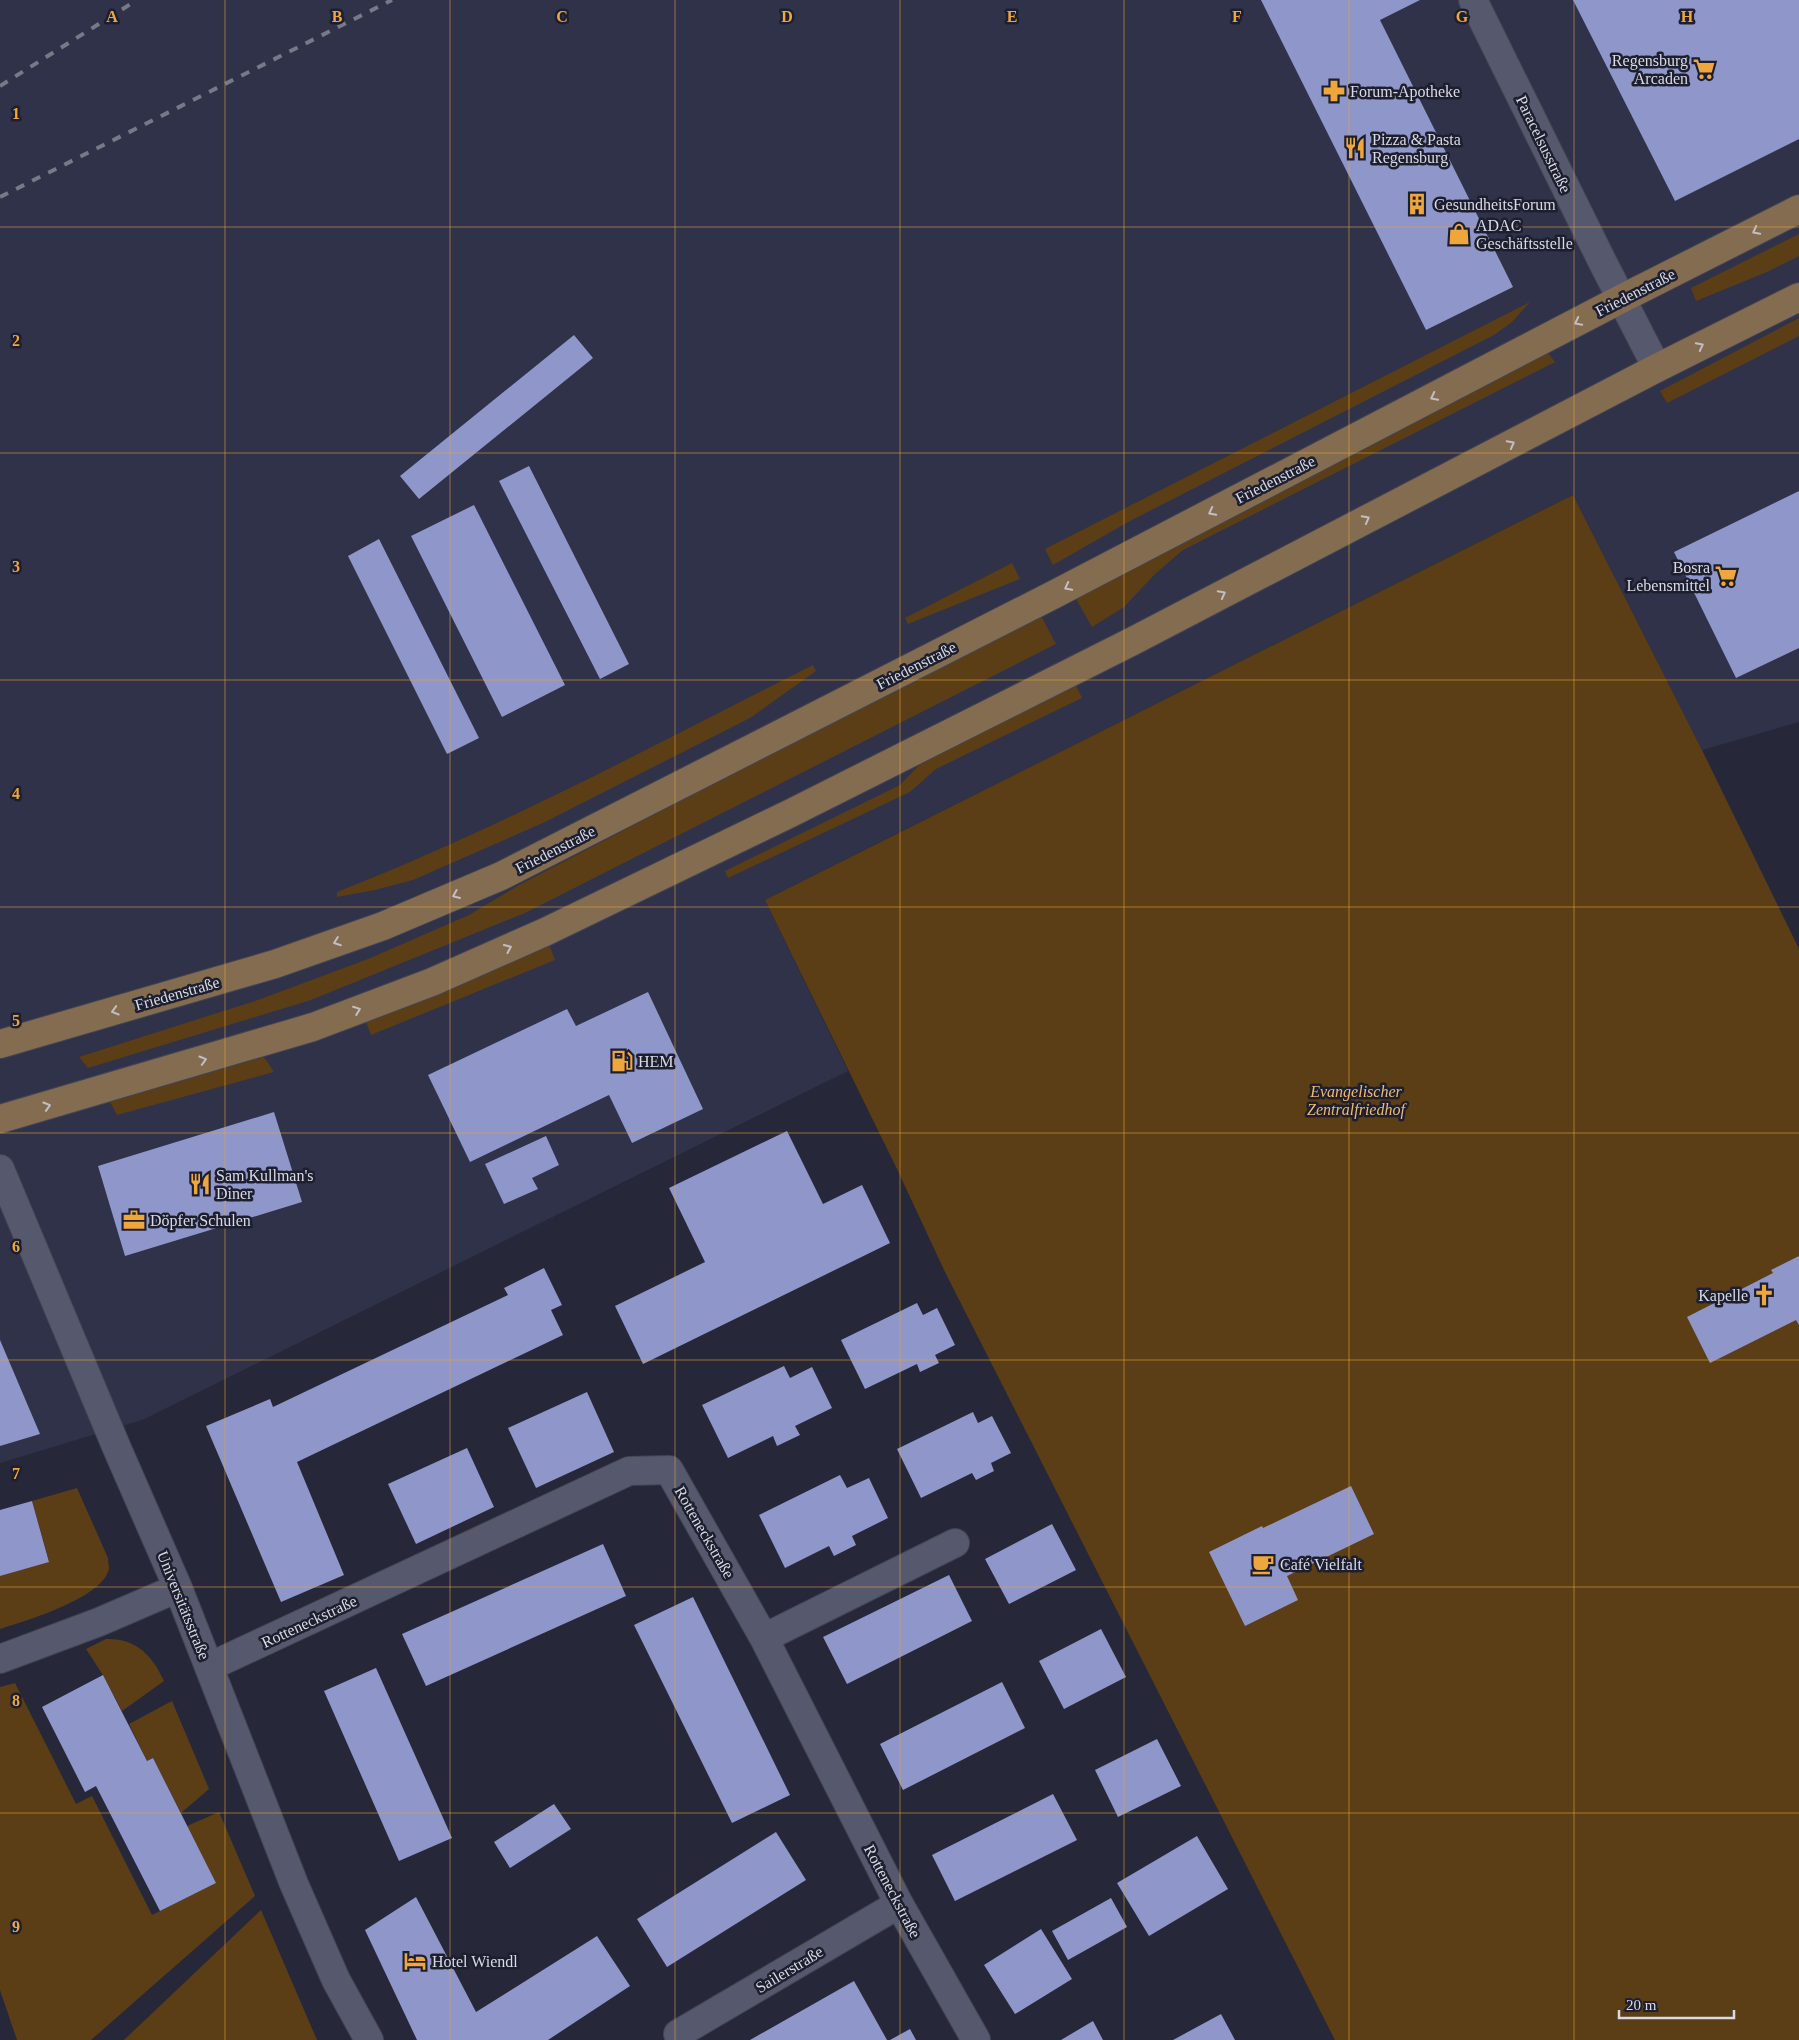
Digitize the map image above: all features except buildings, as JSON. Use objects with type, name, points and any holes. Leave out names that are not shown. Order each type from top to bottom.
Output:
[{"type":"main road","name":"Friedenstraße","points":[[0,1044],[275,964],[383,926],[501,876],[1028,608],[1621,299],[1799,209]]},
{"type":"main road","points":[[0,1119],[314,1027],[432,982],[545,932],[791,813],[1122,646],[1657,368],[1799,297]]},
{"type":"street","name":"Paracelsusstraße","points":[[1473,0],[1657,368]]},
{"type":"street","name":"Universitätsstraße","points":[[0,1169],[112,1437],[178,1588],[298,1893],[336,1980],[369,2040]]},
{"type":"street","name":"Rotteneckstraße","points":[[209,1667],[629,1471],[669,1470],[764,1638],[898,1904],[976,2040]]},
{"type":"street","points":[[764,1638],[955,1543]]},
{"type":"street","points":[[0,1659],[99,1622],[178,1588]]},
{"type":"street","name":"Sailerstraße","points":[[678,2034],[898,1904]]},
{"type":"shaded area","points":[[0,0],[1799,0],[1799,722],[1702,750],[1573,495],[765,900],[848,1071],[142,1420],[0,1463]]},
{"type":"green space","points":[[1799,234],[1799,256],[1767,272],[1696,301],[1691,288]]},
{"type":"green space","points":[[1530,302],[1511,323],[1494,335],[1130,521],[1053,565],[1045,549]]},
{"type":"green space","points":[[1799,318],[1799,336],[1667,403],[1660,391]]},
{"type":"green space","points":[[1548,353],[1555,362],[1183,550],[1155,574],[1124,607],[1092,627],[1075,597]]},
{"type":"green space","name":"Evangelischer Zentralfriedhof","points":[[1573,495],[1702,750],[1799,949],[1799,2040],[1335,2040],[945,1272],[897,1169],[765,900]]},
{"type":"green space","points":[[1012,563],[1020,579],[908,624],[905,618]]},
{"type":"green space","points":[[1040,614],[1056,644],[525,913],[311,1000],[88,1068],[79,1057],[258,1000],[368,959],[469,915],[519,885]]},
{"type":"green space","points":[[813,665],[816,671],[750,718],[545,822],[413,880],[337,897],[337,892],[458,841],[518,813],[637,755]]},
{"type":"green space","points":[[1074,681],[1082,698],[936,769],[910,792],[728,878],[725,871],[900,785],[927,757]]},
{"type":"green space","points":[[549,944],[555,960],[371,1035],[364,1017]]},
{"type":"green space","points":[[264,1057],[274,1072],[117,1115],[110,1102]]},
{"type":"green space","points":[[77,1488],[108,1558],[109,1569],[104,1580],[78,1599],[62,1607],[0,1629],[0,1576],[49,1561],[32,1501]]},
{"type":"green space","points":[[106,1639],[126,1641],[142,1650],[154,1663],[164,1681],[122,1711],[103,1675],[86,1649]]},
{"type":"green space","points":[[15,1683],[76,1804],[92,1796],[152,1915],[216,1883],[187,1826],[219,1812],[255,1896],[91,2040],[17,2040],[0,1990],[0,1687]]},
{"type":"green space","points":[[172,1701],[209,1789],[181,1813],[153,1758],[147,1761],[129,1724]]},
{"type":"green space","points":[[261,1910],[317,2040],[124,2040]]},
{"type":"railway","points":[[0,86],[137,0]]},
{"type":"railway","points":[[0,197],[392,0]]},
{"type":"place","name":"Regensburg Arcaden","points":[[1704,69]]},
{"type":"place","name":"Forum-Apotheke","points":[[1334,91]]},
{"type":"place","name":"Pizza & Pasta Regensburg","points":[[1355,148]]},
{"type":"place","name":"GesundheitsForum","points":[[1417,204]]},
{"type":"place","name":"ADAC Geschäftsstelle","points":[[1459,234]]},
{"type":"place","name":"Bosra Lebensmittel","points":[[1726,576]]},
{"type":"place","name":"HEM","points":[[622,1061]]},
{"type":"place","name":"Sam Kullman's Diner","points":[[200,1184]]},
{"type":"place","name":"Döpfer Schulen","points":[[134,1220]]},
{"type":"place","name":"Kapelle","points":[[1764,1295]]},
{"type":"place","name":"Café Vielfalt","points":[[1263,1564]]},
{"type":"place","name":"Hotel Wiendl","points":[[415,1961]]}]
